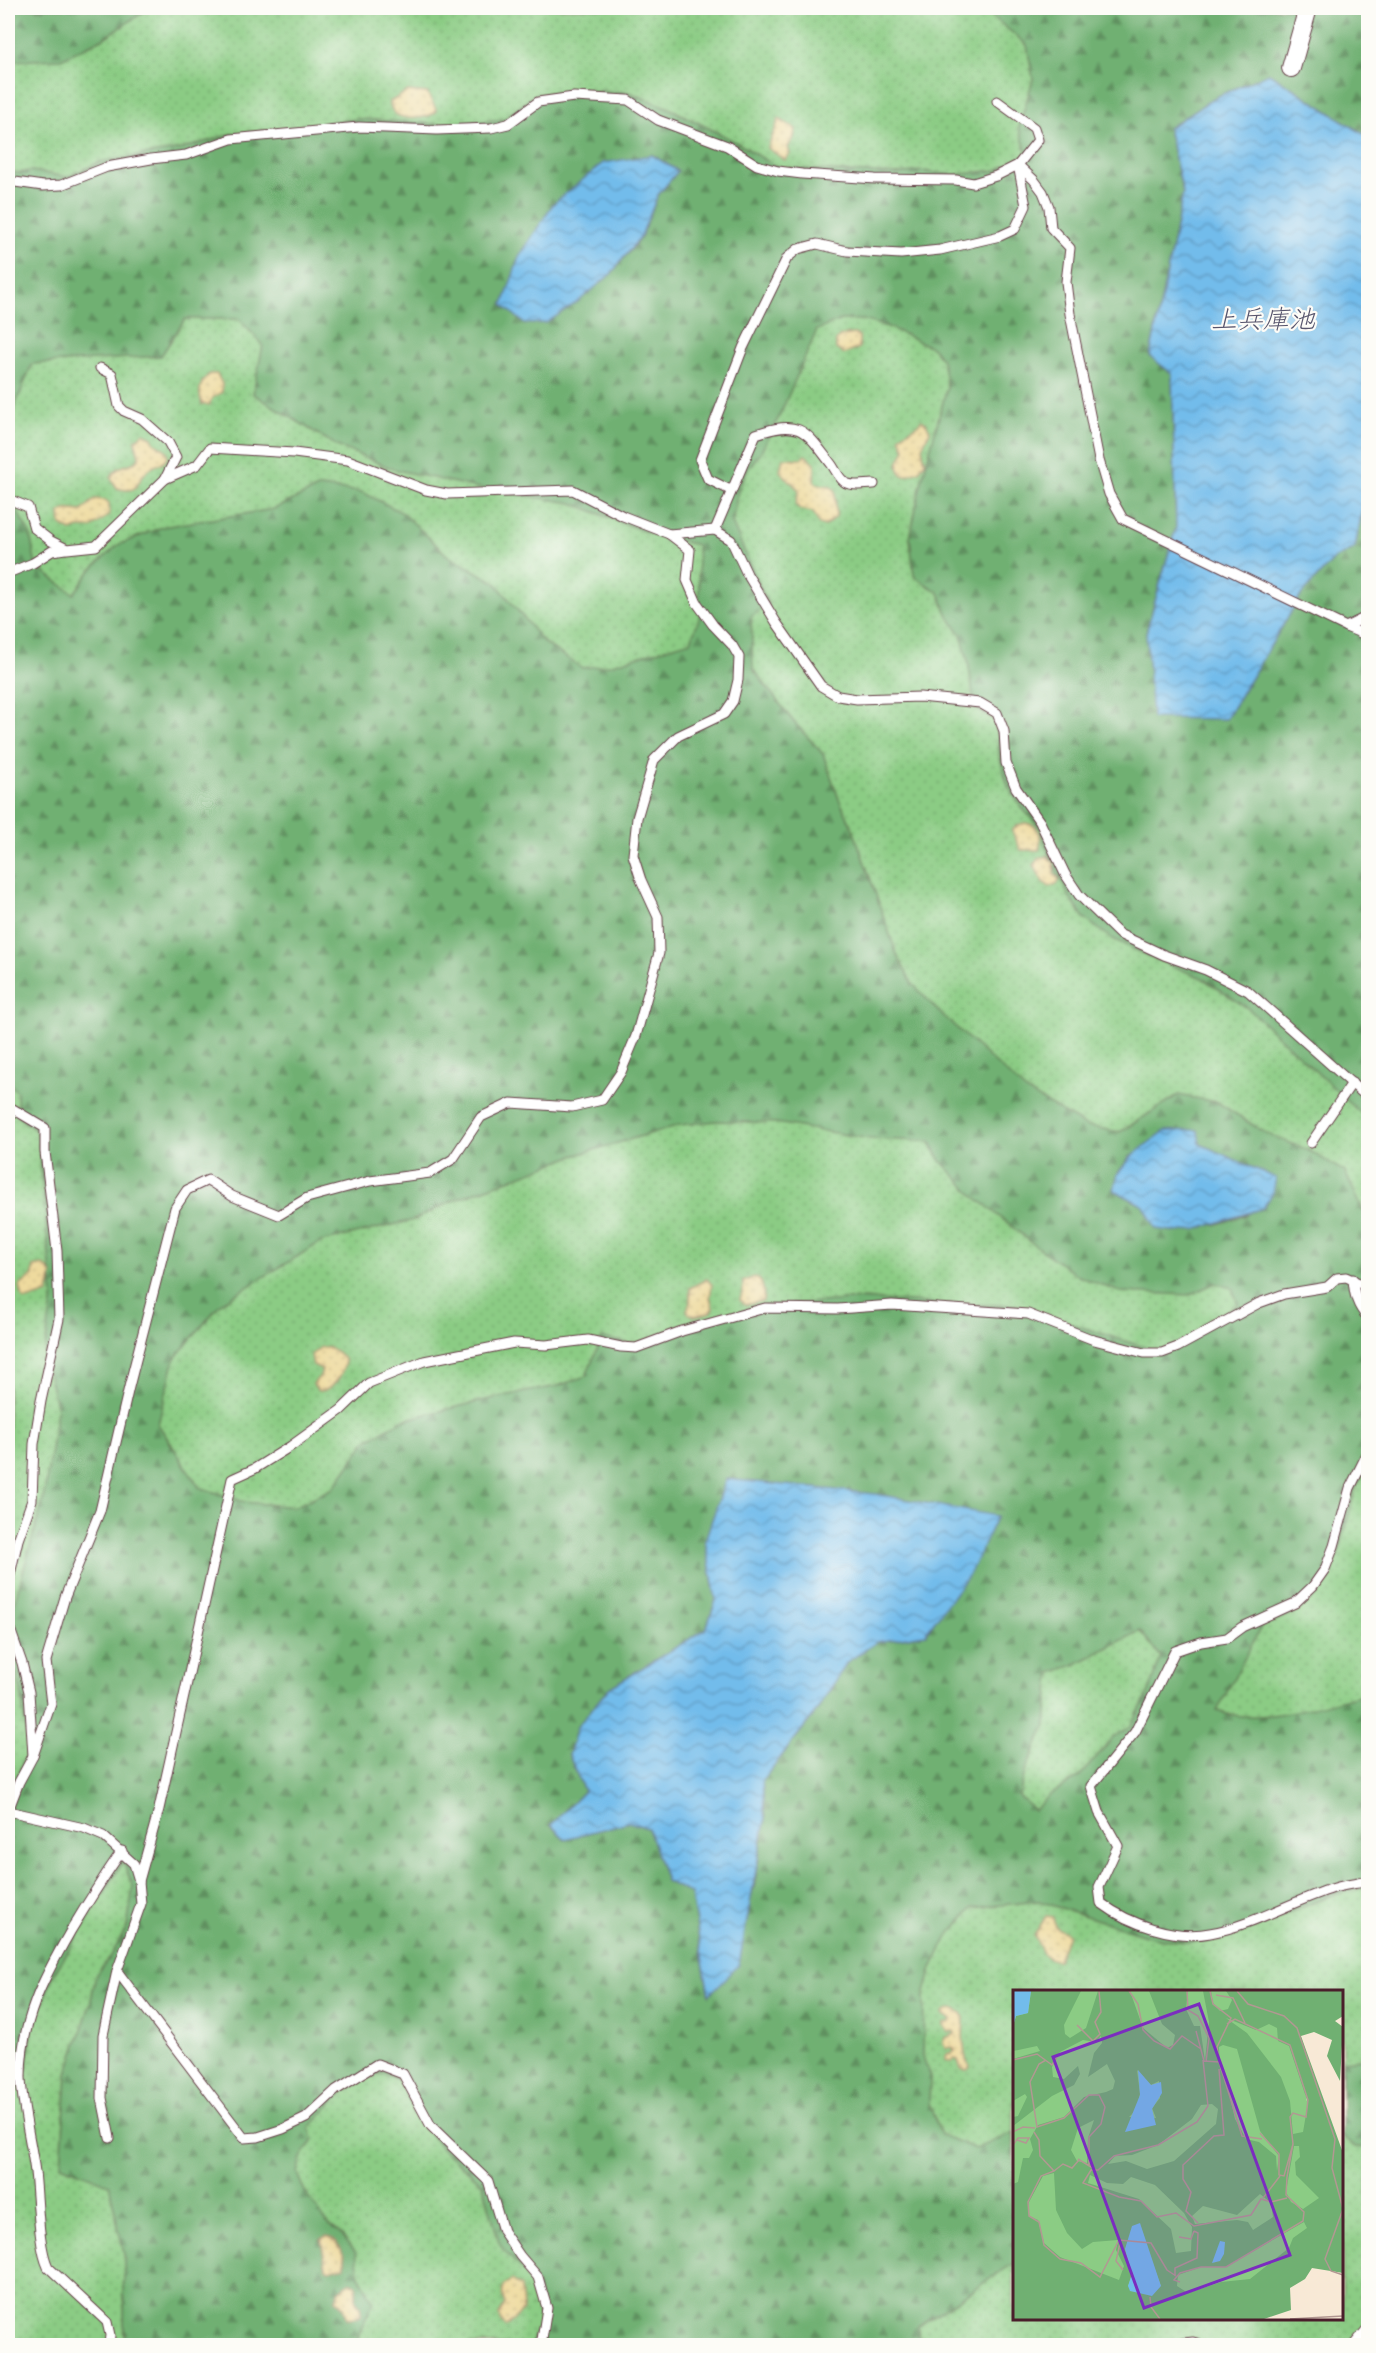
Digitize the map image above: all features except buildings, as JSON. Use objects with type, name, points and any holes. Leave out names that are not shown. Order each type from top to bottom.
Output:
[{"type":"street","points":[[1292,68],[1308,8]]},
{"type":"lane","points":[[8,181],[43,186],[61,185],[107,167],[186,155],[231,139],[359,127],[436,130],[491,128],[508,123],[538,102],[574,97],[628,100],[658,120],[727,146],[757,165],[778,171],[875,178],[956,180],[973,183],[996,176],[1018,165],[1038,140],[1034,128],[997,101]]},
{"type":"lane","points":[[730,490],[708,479],[700,460],[743,348],[788,258],[798,249],[817,244],[847,251],[901,254],[940,250],[1000,236],[1015,229],[1026,206],[1018,165]]},
{"type":"lane","points":[[1018,165],[1043,192],[1049,207],[1052,228],[1070,248],[1066,282],[1070,314],[1099,460],[1109,494],[1124,519],[1368,636]]},
{"type":"lane","points":[[8,573],[33,563],[52,550],[96,546],[165,479],[176,457],[168,442],[142,419],[118,406],[112,374],[100,368]]},
{"type":"lane","points":[[715,530],[730,490],[756,434],[780,426],[796,427],[811,439],[844,482],[854,486],[874,484]]},
{"type":"lane","points":[[8,1816],[19,1782],[33,1756],[51,1704],[46,1661],[65,1597],[100,1511],[175,1208],[188,1191],[208,1180],[232,1196],[279,1215],[307,1198],[370,1181],[430,1173],[453,1159],[481,1117],[511,1103],[572,1107],[602,1100],[621,1072],[636,1036],[659,953],[658,917],[633,855],[640,808],[654,760],[678,736],[724,714],[733,701],[738,680],[739,657],[732,645],[697,603],[687,580],[690,550],[669,534],[623,516],[573,490],[447,494],[426,490],[348,460],[294,453],[210,448],[196,465],[165,479]]},
{"type":"lane","points":[[8,499],[28,507],[34,528],[51,541],[67,549]]},
{"type":"lane","points":[[669,534],[715,530],[731,540],[747,574],[776,622],[820,686],[838,696],[857,699],[920,697],[980,703],[998,713],[1004,731],[1006,763],[1016,788],[1040,822],[1065,874],[1079,895],[1119,934],[1164,955],[1206,970],[1248,991],[1368,1098]]},
{"type":"lane","points":[[1346,627],[1368,616]]},
{"type":"lane","points":[[1311,1143],[1352,1083]]},
{"type":"lane","points":[[8,1106],[45,1128],[45,1152],[57,1251],[59,1319],[34,1444],[32,1500],[18,1540],[8,1583]]},
{"type":"lane","points":[[139,1881],[159,1809],[232,1479],[254,1469],[291,1446],[341,1410],[369,1383],[424,1361],[514,1342],[546,1345],[588,1340],[636,1348],[682,1331],[765,1308],[838,1309],[892,1305],[1028,1314],[1094,1340],[1144,1353],[1162,1353],[1178,1347],[1259,1303],[1284,1294],[1327,1287],[1337,1278],[1353,1279],[1368,1287]]},
{"type":"lane","points":[[1353,1279],[1354,1297],[1368,1318]]},
{"type":"lane","points":[[1368,1452],[1350,1488],[1334,1546],[1325,1569],[1313,1586],[1295,1603],[1242,1627],[1227,1638],[1201,1642],[1175,1651],[1135,1732],[1091,1786],[1099,1812],[1118,1846],[1099,1887],[1101,1903],[1113,1912],[1155,1930],[1208,1934],[1230,1928],[1330,1889],[1368,1881]]},
{"type":"lane","points":[[8,1623],[29,1692],[33,1756]]},
{"type":"lane","points":[[8,1811],[84,1828],[103,1836],[134,1864],[139,1881],[141,1904],[117,1971],[103,2035],[102,2097],[110,2138]]},
{"type":"lane","points":[[109,2346],[110,2335],[106,2322],[48,2267],[43,2256],[40,2210],[21,2078],[23,2042],[33,2003],[50,1965],[95,1888],[122,1851]]},
{"type":"lane","points":[[117,1971],[244,2138],[258,2137],[283,2129],[306,2118],[336,2090],[378,2064],[404,2074],[431,2126],[488,2181],[503,2231],[538,2277],[547,2308],[541,2346]]},
{"type":"lane","points":[[1353,2346],[1368,2328]]},
{"type":"lane","points":[[1158,2346],[1192,2342],[1206,2346]]},
{"type":"green space","points":[[8,8],[1368,8],[1368,2345],[8,2345]]},
{"type":"green space","points":[[8,8],[150,8],[104,38],[61,59],[8,61]]},
{"type":"green space","points":[[982,8],[1368,8],[1368,137],[1269,73],[1214,98],[1168,128],[1183,193],[1150,356],[1172,374],[1176,527],[1146,633],[1226,719],[1302,594],[1334,559],[1355,548],[1368,481],[1368,1120],[1249,1009],[1202,978],[1111,938],[1084,918],[1070,898],[1046,848],[1041,829],[1022,808],[1008,786],[999,755],[997,726],[994,719],[975,708],[968,661],[961,634],[948,616],[939,593],[914,576],[910,538],[920,487],[947,387],[942,360],[933,348],[891,328],[863,320],[841,320],[817,330],[779,417],[761,452],[748,468],[738,491],[732,523],[768,604],[751,617],[753,669],[793,721],[823,754],[839,799],[853,829],[897,955],[912,983],[938,1011],[1026,1091],[1086,1126],[1120,1132],[1178,1095],[1217,1102],[1267,1134],[1308,1150],[1345,1172],[1368,1216],[1368,1465],[1355,1490],[1340,1549],[1330,1574],[1319,1592],[1298,1610],[1261,1627],[1217,1711],[1234,1715],[1273,1715],[1368,1693],[1368,1887],[1332,1895],[1238,1934],[1206,1941],[1184,1942],[1152,1937],[1039,1901],[973,1908],[949,1935],[932,1968],[924,1996],[923,2056],[930,2078],[929,2104],[941,2135],[976,2149],[1013,2132],[1013,2264],[918,2326],[919,2345],[534,2345],[533,2337],[539,2324],[538,2293],[532,2279],[504,2251],[499,2242],[483,2184],[442,2149],[416,2114],[401,2082],[389,2075],[378,2074],[363,2079],[343,2092],[310,2127],[313,2140],[301,2158],[297,2173],[303,2188],[326,2222],[342,2235],[356,2252],[359,2275],[373,2301],[361,2328],[357,2345],[124,2345],[124,2254],[109,2184],[61,2165],[67,2074],[90,2005],[96,1974],[111,1956],[127,1927],[133,1887],[123,1862],[54,1974],[32,2030],[27,2067],[8,2106],[8,1798],[28,1750],[21,1691],[8,1646],[8,1625],[43,1501],[57,1410],[44,1354],[53,1296],[37,1132],[18,1117],[17,1092],[8,1081],[8,495],[30,534],[36,566],[74,594],[91,570],[118,545],[162,527],[274,509],[320,487],[362,492],[403,513],[448,556],[495,582],[544,643],[582,668],[609,665],[691,641],[700,615],[697,545],[646,532],[572,503],[473,487],[393,469],[337,446],[253,394],[263,345],[239,319],[185,319],[161,356],[32,364],[8,424],[8,174],[32,171],[67,177],[100,162],[182,149],[231,134],[301,128],[337,121],[360,119],[449,125],[504,119],[533,96],[572,90],[628,92],[669,108],[736,142],[777,167],[897,174],[921,171],[954,175],[997,170],[1027,154],[1019,127],[1033,79],[1027,45]],"holes":[[[652,155],[678,171],[658,195],[641,237],[611,274]],[[716,1121],[776,1123],[870,1139],[929,1141],[941,1161],[974,1196],[1037,1247],[1078,1276],[1120,1292],[1190,1295],[1215,1283],[1232,1288],[1238,1304],[1195,1335],[1159,1352],[1014,1305],[957,1305],[861,1299],[764,1306],[678,1327],[633,1344],[602,1338],[586,1376],[558,1386],[498,1397],[403,1420],[367,1440],[333,1488],[294,1507],[244,1502],[199,1487],[158,1424],[175,1358],[221,1303],[321,1242],[414,1220],[452,1201],[573,1156],[680,1125]],[[1200,1144],[1275,1178],[1246,1215],[1217,1224],[1156,1229],[1144,1206],[1114,1190],[1118,1173],[1131,1156]],[[705,1540],[925,1634],[877,1642],[847,1662],[816,1712],[762,1781],[765,1821],[754,1887],[709,1995],[691,1894],[666,1881],[648,1828],[629,1822],[565,1839],[551,1826],[584,1791],[569,1755],[577,1727],[609,1688],[706,1629],[716,1600]],[[1140,1631],[1161,1657],[1149,1692],[1131,1726],[1113,1738],[1079,1777],[1050,1795],[1034,1810],[1019,1796],[1025,1772],[1046,1725],[1051,1673],[1074,1665]]]},
{"type":"green space","points":[[1368,2058],[1368,2148],[1355,2147],[1343,2138],[1343,2061]]},
{"type":"sand","points":[[408,91],[427,93],[436,109],[435,113],[415,118],[401,117],[396,114],[390,102]]},
{"type":"sand","points":[[779,119],[796,129],[788,147],[790,154],[785,160],[768,148]]},
{"type":"sand","points":[[854,334],[859,336],[859,348],[844,354],[836,349],[836,341],[840,336]]},
{"type":"sand","points":[[210,374],[217,374],[222,384],[222,392],[212,398],[209,405],[202,404],[200,388]]},
{"type":"sand","points":[[921,420],[926,423],[930,431],[922,447],[925,462],[919,471],[904,476],[898,466],[905,449],[900,437],[919,424]]},
{"type":"sand","points":[[143,433],[152,437],[154,442],[167,451],[168,457],[146,472],[135,488],[126,490],[117,488],[111,478],[118,469],[136,462],[139,456],[135,441]]},
{"type":"sand","points":[[805,455],[815,463],[814,481],[835,490],[836,517],[825,526],[819,524],[813,512],[799,509],[796,504],[799,490],[780,471],[783,458],[801,459]]},
{"type":"sand","points":[[95,499],[109,503],[109,515],[91,528],[78,528],[71,531],[61,525],[60,513],[68,510],[82,511]]},
{"type":"sand","points":[[1026,823],[1035,827],[1039,833],[1039,850],[1021,850],[1012,831],[1018,825]]},
{"type":"sand","points":[[1047,856],[1054,863],[1054,874],[1059,879],[1058,883],[1050,887],[1043,882],[1034,865],[1038,859]]},
{"type":"sand","points":[[44,1265],[52,1274],[48,1293],[27,1300],[23,1299],[20,1286],[33,1275],[34,1267]]},
{"type":"sand","points":[[754,1277],[762,1283],[763,1301],[745,1305],[740,1300],[743,1282]]},
{"type":"sand","points":[[707,1279],[712,1285],[710,1297],[713,1308],[710,1312],[695,1316],[689,1314],[687,1310],[690,1303],[690,1288]]},
{"type":"sand","points":[[321,1347],[335,1351],[345,1361],[342,1372],[333,1385],[318,1391],[313,1384],[320,1376],[322,1369],[313,1365],[311,1355]]},
{"type":"sand","points":[[1046,1916],[1052,1917],[1057,1928],[1068,1934],[1058,1960],[1045,1955],[1034,1936]]},
{"type":"sand","points":[[953,2008],[962,2013],[964,2017],[965,2055],[970,2067],[967,2070],[961,2069],[955,2058],[951,2061],[945,2060],[947,2054],[955,2051],[952,2047],[946,2048],[943,2042],[945,2038],[955,2034],[954,2031],[948,2032],[943,2025],[951,2020],[943,2014],[944,2011]]},
{"type":"sand","points":[[326,2236],[334,2240],[340,2248],[345,2266],[329,2270],[326,2268],[321,2239]]},
{"type":"sand","points":[[511,2280],[521,2287],[523,2310],[506,2327],[498,2315],[505,2304],[504,2288]]},
{"type":"sand","points":[[350,2283],[356,2285],[356,2301],[360,2306],[361,2315],[347,2318],[344,2307],[336,2299],[338,2292]]},
{"type":"water","name":"上兵庫池","points":[[1269,73],[1368,137],[1368,481],[1355,548],[1334,559],[1302,594],[1226,719],[1152,718],[1146,633],[1176,527],[1172,374],[1150,356],[1183,193],[1168,128],[1214,98]]},
{"type":"water","points":[[652,155],[678,171],[658,195],[641,236],[611,274],[579,301],[546,323],[525,324],[503,305],[519,257],[553,204],[603,163]]},
{"type":"water","points":[[1198,1130],[1200,1144],[1276,1178],[1273,1193],[1263,1208],[1198,1229],[1178,1232],[1156,1229],[1144,1206],[1114,1190],[1118,1173],[1131,1157],[1165,1131]]},
{"type":"water","points":[[726,1479],[876,1494],[997,1516],[970,1573],[925,1634],[877,1642],[847,1662],[816,1712],[762,1781],[765,1821],[739,1965],[709,1995],[691,1894],[666,1881],[648,1828],[629,1822],[565,1839],[551,1825],[584,1791],[569,1755],[577,1727],[609,1688],[706,1629],[716,1600],[705,1540]]}]
